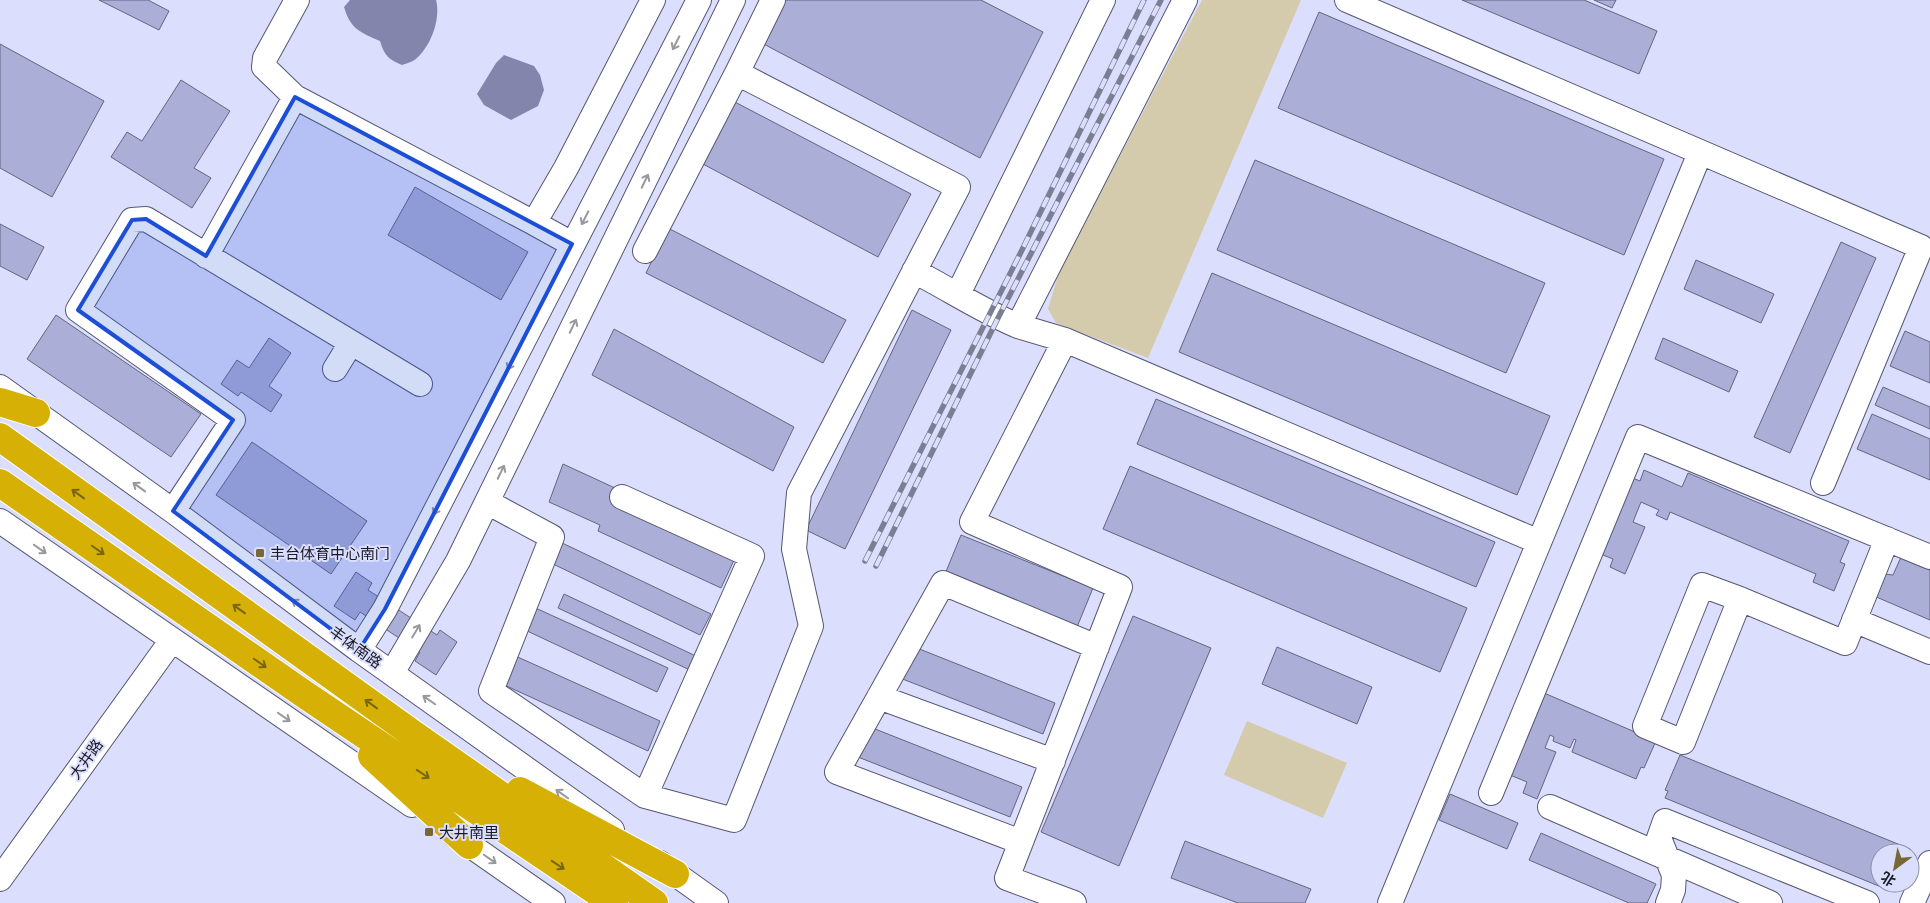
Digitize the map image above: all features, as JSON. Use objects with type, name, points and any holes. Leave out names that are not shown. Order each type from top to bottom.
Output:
[{"type":"highway","points":[[0,402],[36,413]]},
{"type":"highway","points":[[0,437],[413,734],[608,890]]},
{"type":"highway","points":[[0,483],[304,694],[608,890],[654,903]]},
{"type":"highway","points":[[304,694],[469,845]]},
{"type":"highway","points":[[413,734],[675,874]]},
{"type":"street","points":[[297,0],[265,58],[264,67],[295,97],[572,244]]},
{"type":"street","points":[[534,223],[566,168],[653,0]]},
{"type":"street","points":[[359,650],[385,609],[699,0]]},
{"type":"street","points":[[392,673],[458,561],[733,0]]},
{"type":"street","points":[[645,251],[738,73],[773,0]]},
{"type":"street","points":[[958,294],[1102,0]]},
{"type":"street","points":[[1018,326],[1186,0]]},
{"type":"street","points":[[1347,0],[1921,247],[1823,483]]},
{"type":"street","points":[[487,502],[552,537],[491,691],[645,796],[734,820],[812,626],[794,549],[799,494],[958,187],[738,73]]},
{"type":"street","points":[[206,256],[295,97]]},
{"type":"street","points":[[1390,903],[1700,153]]},
{"type":"street","points":[[173,512],[234,420],[78,310],[132,220],[146,219],[420,384]]},
{"type":"street","points":[[914,271],[958,294],[989,314],[1018,326],[1064,340],[1539,542]]},
{"type":"street","points":[[1064,340],[972,522],[1120,587],[1007,878],[1074,903]]},
{"type":"street","points":[[335,369],[351,342]]},
{"type":"street","name":"丰体南路","points":[[0,387],[359,650],[716,903]]},
{"type":"street","points":[[1491,793],[1638,437],[1930,557]]},
{"type":"street","points":[[622,497],[752,556],[645,796]]},
{"type":"street","points":[[0,521],[553,903]]},
{"type":"street","points":[[1740,599],[1683,742],[1645,726],[1702,585],[1740,599],[1845,643],[1887,539]]},
{"type":"street","points":[[1021,842],[837,772],[943,583],[1097,648]]},
{"type":"street","points":[[1854,620],[1930,652]]},
{"type":"street","name":"大井路","points":[[0,879],[172,640]]},
{"type":"street","points":[[880,697],[1053,761]]},
{"type":"street","points":[[1550,807],[1770,903]]},
{"type":"street","points":[[1668,903],[1673,890],[1674,875],[1659,838],[1665,821],[1867,903]]},
{"type":"street","points":[[1912,903],[1930,863]]},
{"type":"highlighted area","points":[[295,97],[572,244],[385,609],[359,650],[173,511],[233,420],[78,310],[132,220],[146,219],[206,256]]},
{"type":"shaded area","points":[[1202,0],[1301,0],[1148,358],[1056,323],[1048,309],[1059,272]]},
{"type":"shaded area","points":[[1247,721],[1347,763],[1323,818],[1224,775]]},
{"type":"water","points":[[350,0],[436,0],[436,23],[427,46],[415,59],[402,65],[390,59],[383,50],[380,41],[357,29],[350,21],[344,7]]},
{"type":"water","points":[[504,55],[534,66],[540,75],[544,90],[538,106],[511,120],[484,105],[477,94],[496,63]]},
{"type":"building","points":[[99,0],[148,0],[169,11],[159,30]]},
{"type":"building","points":[[777,0],[981,0],[1043,32],[980,158],[756,40]]},
{"type":"building","points":[[1462,0],[1584,0],[1657,31],[1639,74]]},
{"type":"building","points":[[1594,0],[1616,0],[1612,8]]},
{"type":"building","points":[[1319,12],[1664,159],[1624,255],[1278,108]]},
{"type":"building","points":[[0,44],[104,101],[52,197],[0,168]]},
{"type":"building","points":[[181,80],[230,111],[194,168],[211,178],[192,208],[111,157],[127,132],[142,141]]},
{"type":"building","points":[[731,100],[911,194],[878,257],[701,163]]},
{"type":"building","points":[[1255,160],[1545,283],[1506,373],[1217,250]]},
{"type":"building","points":[[415,187],[528,252],[501,300],[388,235]]},
{"type":"building","points":[[0,224],[44,247],[27,280],[0,266]]},
{"type":"building","points":[[668,228],[846,320],[823,363],[646,273]]},
{"type":"building","points":[[1841,242],[1876,258],[1790,453],[1754,437]]},
{"type":"building","points":[[1696,260],[1774,294],[1761,323],[1684,289]]},
{"type":"building","points":[[1212,273],[1550,416],[1517,495],[1179,352]]},
{"type":"building","points":[[912,310],[951,330],[845,549],[806,530]]},
{"type":"building","points":[[56,315],[201,414],[171,457],[27,359]]},
{"type":"building","points":[[614,329],[794,427],[773,471],[592,375]]},
{"type":"building","points":[[1905,331],[1930,342],[1930,383],[1890,366]]},
{"type":"building","points":[[269,338],[291,353],[269,386],[282,395],[271,412],[241,392],[238,396],[221,384],[237,360],[249,368]]},
{"type":"building","points":[[1663,338],[1738,371],[1729,392],[1655,359]]},
{"type":"building","points":[[1883,387],[1930,407],[1930,429],[1875,405]]},
{"type":"building","points":[[1156,399],[1495,542],[1476,587],[1137,444]]},
{"type":"building","points":[[1872,414],[1930,439],[1930,480],[1857,449]]},
{"type":"building","points":[[252,442],[367,521],[331,574],[216,495]]},
{"type":"building","points":[[563,464],[615,488],[735,558],[721,588],[598,531],[600,525],[549,502]]},
{"type":"building","points":[[1130,466],[1467,608],[1440,672],[1103,529]]},
{"type":"building","points":[[1644,470],[1682,487],[1688,473],[1849,541],[1840,562],[1845,564],[1834,591],[1813,582],[1816,574],[1670,512],[1667,520],[1656,515],[1659,510],[1641,502],[1633,522],[1645,527],[1625,574],[1610,567],[1613,559],[1598,553],[1630,477],[1640,481]]},
{"type":"building","points":[[961,535],[1093,588],[1077,627],[945,574]]},
{"type":"building","points":[[558,541],[711,614],[700,635],[549,562]]},
{"type":"building","points":[[1901,557],[1930,570],[1930,620],[1874,596],[1884,574],[1893,575]]},
{"type":"building","points":[[356,572],[372,583],[368,590],[437,635],[440,630],[457,642],[436,675],[415,661],[420,652],[360,612],[355,620],[334,606]]},
{"type":"building","points":[[564,594],[698,657],[692,671],[558,608]]},
{"type":"building","points":[[531,606],[668,668],[657,692],[523,629]]},
{"type":"building","points":[[1133,616],[1211,648],[1119,866],[1041,832]]},
{"type":"building","points":[[912,646],[1055,703],[1043,734],[900,678]]},
{"type":"building","points":[[1277,647],[1372,687],[1357,724],[1262,684]]},
{"type":"building","points":[[511,654],[660,721],[648,751],[500,683]]},
{"type":"building","points":[[1544,693],[1656,741],[1644,768],[1641,767],[1636,779],[1572,752],[1576,740],[1574,739],[1570,748],[1553,741],[1554,737],[1550,735],[1545,748],[1556,752],[1537,799],[1523,793],[1527,782],[1510,775]]},
{"type":"building","points":[[870,727],[1022,787],[1010,817],[858,757]]},
{"type":"building","points":[[1680,755],[1895,843],[1870,843],[1870,882],[1665,798],[1668,791],[1665,790]]},
{"type":"building","points":[[1450,794],[1518,823],[1507,849],[1439,820]]},
{"type":"building","points":[[1541,833],[1656,884],[1647,903],[1629,903],[1529,860]]},
{"type":"building","points":[[1185,841],[1311,889],[1305,903],[1238,903],[1171,878]]},
{"type":"railway","points":[[865,561],[1022,250],[1144,0]]},
{"type":"railway","points":[[876,566],[998,318],[1161,0]]},
{"type":"place","name":"丰台体育中心南门","points":[[260,553]]},
{"type":"place","name":"大井南里","points":[[429,832]]}]
